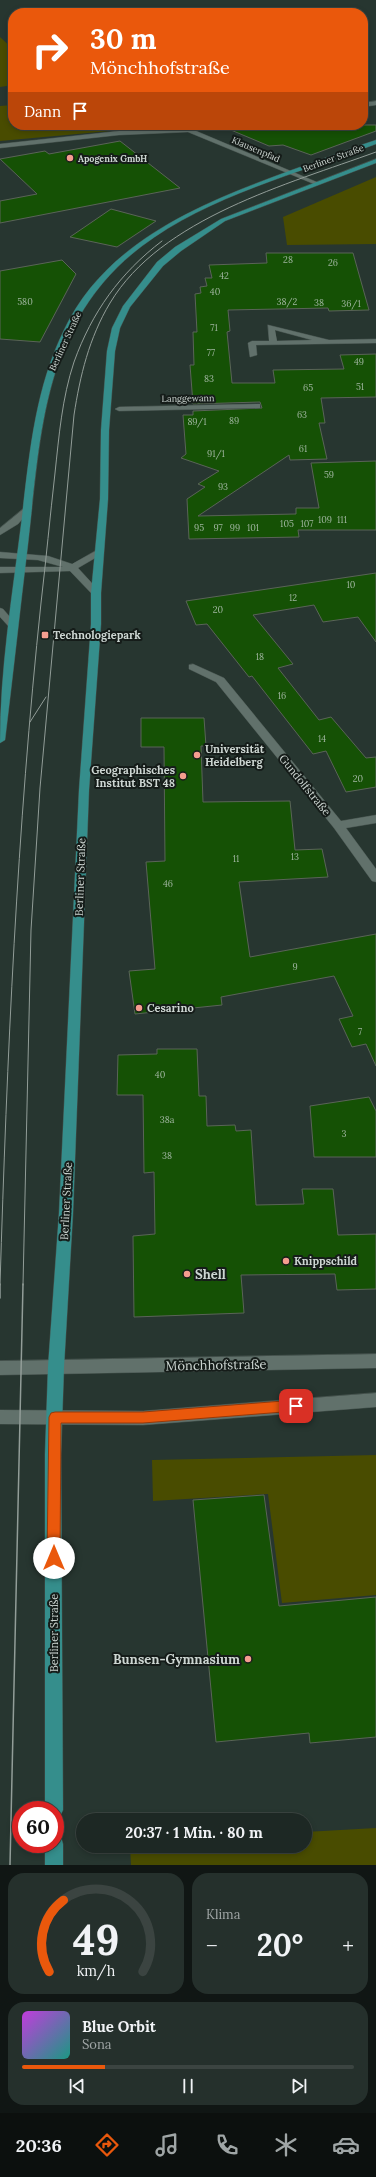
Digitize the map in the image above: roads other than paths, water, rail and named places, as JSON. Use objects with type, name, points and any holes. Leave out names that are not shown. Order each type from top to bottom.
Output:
[{"type":"main road","name":"Berliner Straße","points":[[0,740],[22,570],[38,423],[49,375],[67,332],[84,301],[102,278],[120,261],[170,225],[203,208],[376,142]]},
{"type":"main road","name":"Berliner Straße","points":[[54,1801],[53,1454],[56,1367],[66,1213],[84,790],[96,624],[96,592],[104,499],[105,430],[111,351],[116,328],[127,306],[160,264],[200,234],[223,220],[376,161]]},
{"type":"main road","points":[[54,1853],[54,1865]]},
{"type":"street","name":"Klausenpfad","points":[[0,146],[119,133],[189,130],[316,183]]},
{"type":"street","points":[[273,343],[271,328],[329,342]]},
{"type":"street","points":[[253,355],[252,343],[376,340]]},
{"type":"street","name":"Langgewann","points":[[119,409],[257,406]]},
{"type":"street","points":[[0,532],[15,522],[28,508]]},
{"type":"street","points":[[0,570],[72,568],[99,552]]},
{"type":"street","points":[[0,555],[50,560],[72,568],[96,592]]},
{"type":"street","points":[[0,611],[14,627]]},
{"type":"street","name":"Gundolfstraße","points":[[193,667],[220,680],[338,825],[376,878]]},
{"type":"street","points":[[338,825],[376,819]]},
{"type":"street","name":"Mönchhofstraße","points":[[0,1368],[376,1361]]},
{"type":"street","points":[[0,1417],[143,1418],[376,1400]]},
{"type":"tram line","points":[[23,1285],[31,930],[40,788],[74,415],[86,358],[96,330],[110,303],[132,273],[161,248],[193,226],[267,191],[376,152]]},
{"type":"tram line","points":[[0,1285],[14,944],[25,773],[41,603],[62,417],[74,362],[89,326],[120,280],[133,266],[162,241]]},
{"type":"tram line","points":[[30,722],[46,697]]},
{"type":"tram line","points":[[10,1865],[23,1284]]},
{"type":"tram line","points":[[0,1285],[0,1298]]},
{"type":"place","name":"Apogenix GmbH","points":[[70,158]]},
{"type":"place","name":"Technologiepark","points":[[45,635]]},
{"type":"place","name":"Universität Heidelberg","points":[[197,755]]},
{"type":"place","name":"Geographisches Institut BST 48","points":[[183,776]]},
{"type":"place","name":"Cesarino","points":[[139,1008]]},
{"type":"place","name":"Knippschild","points":[[286,1261]]},
{"type":"place","name":"Shell","points":[[187,1274]]},
{"type":"place","name":"Bunsen-Gymnasium","points":[[248,1659]]}]
